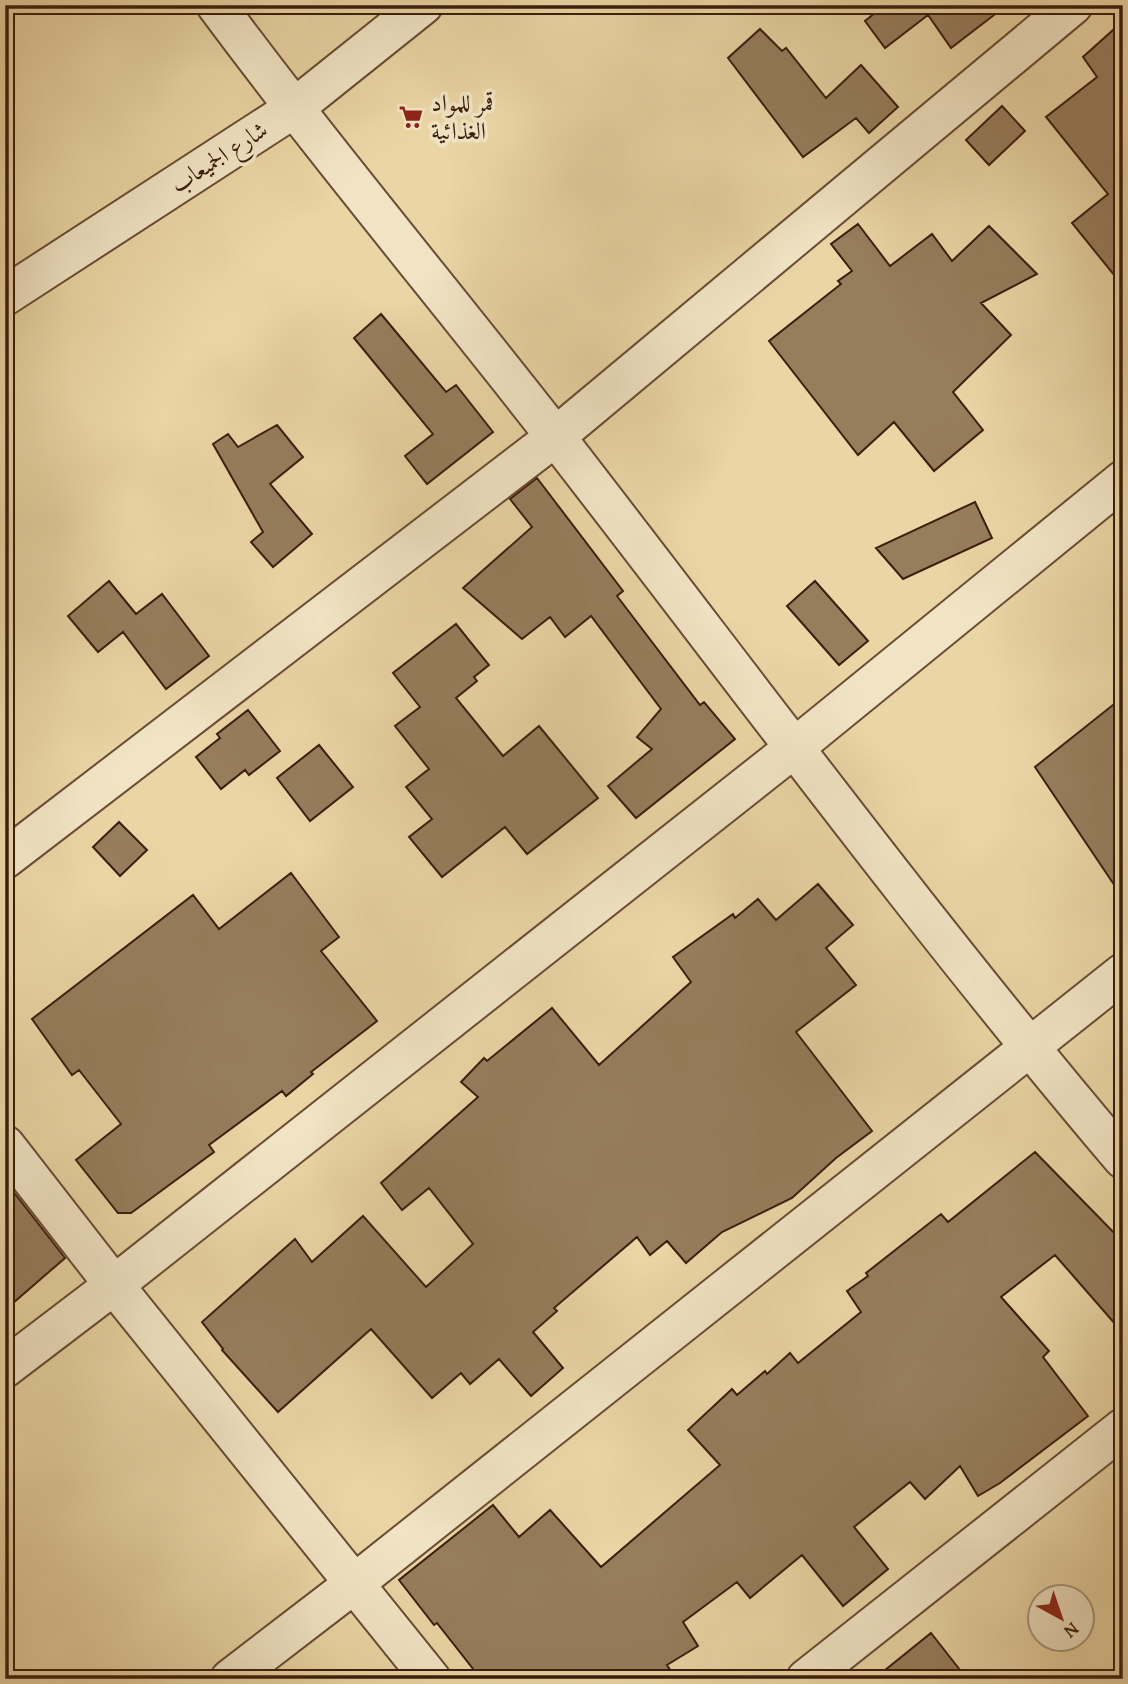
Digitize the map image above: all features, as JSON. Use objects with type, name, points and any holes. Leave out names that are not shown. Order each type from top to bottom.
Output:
[{"type":"street","points":[[216,5],[293,109],[555,437],[1030,1049],[1123,1159]]},
{"type":"street","name":"شارع الجميعاب","points":[[5,296],[293,109],[423,5]]},
{"type":"street","points":[[5,859],[555,437],[1073,5]]},
{"type":"street","points":[[5,1368],[794,748],[1123,480]]},
{"type":"street","points":[[230,1679],[355,1583],[1123,973]]},
{"type":"street","points":[[5,1145],[431,1679]]},
{"type":"street","points":[[806,1679],[1123,1428]]},
{"type":"building","points":[[885,5],[1007,5],[951,48],[928,15],[885,48],[865,21]]},
{"type":"building","points":[[1123,21],[1123,286],[1072,223],[1108,194],[1046,117],[1097,77],[1083,57]]},
{"type":"building","points":[[760,29],[782,51],[786,48],[826,98],[861,65],[898,107],[869,133],[856,118],[803,157],[728,58]]},
{"type":"building","points":[[1002,106],[1025,131],[989,165],[966,140]]},
{"type":"building","points":[[858,224],[890,266],[932,234],[952,261],[989,226],[1037,274],[981,303],[1011,335],[953,392],[983,430],[934,471],[894,422],[858,455],[769,341],[841,284],[838,281],[852,271],[831,244]]},
{"type":"building","points":[[381,314],[446,392],[456,385],[493,432],[427,484],[405,456],[433,434],[354,338]]},
{"type":"building","points":[[277,425],[303,457],[270,484],[312,534],[273,567],[251,542],[263,532],[213,444],[228,434],[238,447]]},
{"type":"building","points":[[537,478],[623,591],[617,596],[700,705],[704,702],[735,739],[636,818],[608,786],[652,749],[637,737],[661,709],[591,616],[565,637],[550,617],[522,639],[463,588],[532,527],[510,499]]},
{"type":"building","points":[[975,502],[992,538],[903,579],[876,548]]},
{"type":"building","points":[[109,581],[136,614],[162,594],[209,656],[166,689],[123,632],[98,652],[68,616]]},
{"type":"building","points":[[815,581],[868,641],[839,665],[787,606]]},
{"type":"building","points":[[456,624],[489,665],[474,677],[477,681],[456,698],[503,756],[539,726],[598,798],[527,854],[505,827],[442,877],[409,837],[432,819],[406,787],[429,769],[395,726],[420,707],[393,673]]},
{"type":"building","points":[[1123,697],[1123,898],[1035,767]]},
{"type":"building","points":[[248,710],[280,751],[249,775],[245,770],[221,789],[196,757],[220,738],[217,734]]},
{"type":"building","points":[[319,745],[353,787],[310,821],[277,778]]},
{"type":"building","points":[[119,822],[147,850],[120,876],[93,847]]},
{"type":"building","points":[[291,873],[339,937],[321,951],[377,1021],[311,1072],[313,1074],[286,1096],[282,1091],[209,1145],[214,1152],[131,1213],[118,1213],[76,1160],[121,1124],[79,1070],[72,1075],[32,1019],[193,895],[219,929]]},
{"type":"building","points":[[818,884],[853,925],[826,948],[856,985],[796,1032],[872,1131],[836,1158],[792,1198],[722,1232],[686,1263],[667,1241],[650,1255],[637,1237],[554,1308],[557,1311],[533,1332],[563,1368],[531,1396],[499,1359],[470,1384],[461,1373],[432,1398],[371,1329],[278,1412],[222,1350],[202,1322],[295,1239],[312,1262],[363,1216],[426,1287],[473,1244],[429,1188],[402,1210],[381,1183],[478,1097],[461,1082],[484,1058],[487,1061],[552,1008],[599,1065],[691,982],[673,957],[733,914],[735,918],[758,899],[776,920]]},
{"type":"building","points":[[1035,1152],[1123,1242],[1123,1333],[1055,1255],[1001,1297],[1049,1351],[1043,1357],[1088,1416],[1000,1483],[978,1496],[960,1466],[925,1499],[910,1482],[854,1527],[888,1569],[843,1606],[802,1555],[750,1598],[737,1582],[683,1622],[698,1646],[667,1665],[676,1679],[481,1679],[399,1580],[493,1505],[519,1537],[550,1510],[601,1567],[720,1465],[688,1430],[732,1389],[737,1395],[765,1371],[767,1374],[790,1353],[798,1363],[861,1312],[847,1291],[868,1276],[866,1273],[941,1214],[948,1222]]},
{"type":"building","points":[[5,1181],[65,1258],[5,1310]]},
{"type":"building","points":[[931,1633],[967,1679],[874,1679]]},
{"type":"place","name":"قمر للمواد الغذائية","points":[[411,117]]}]
